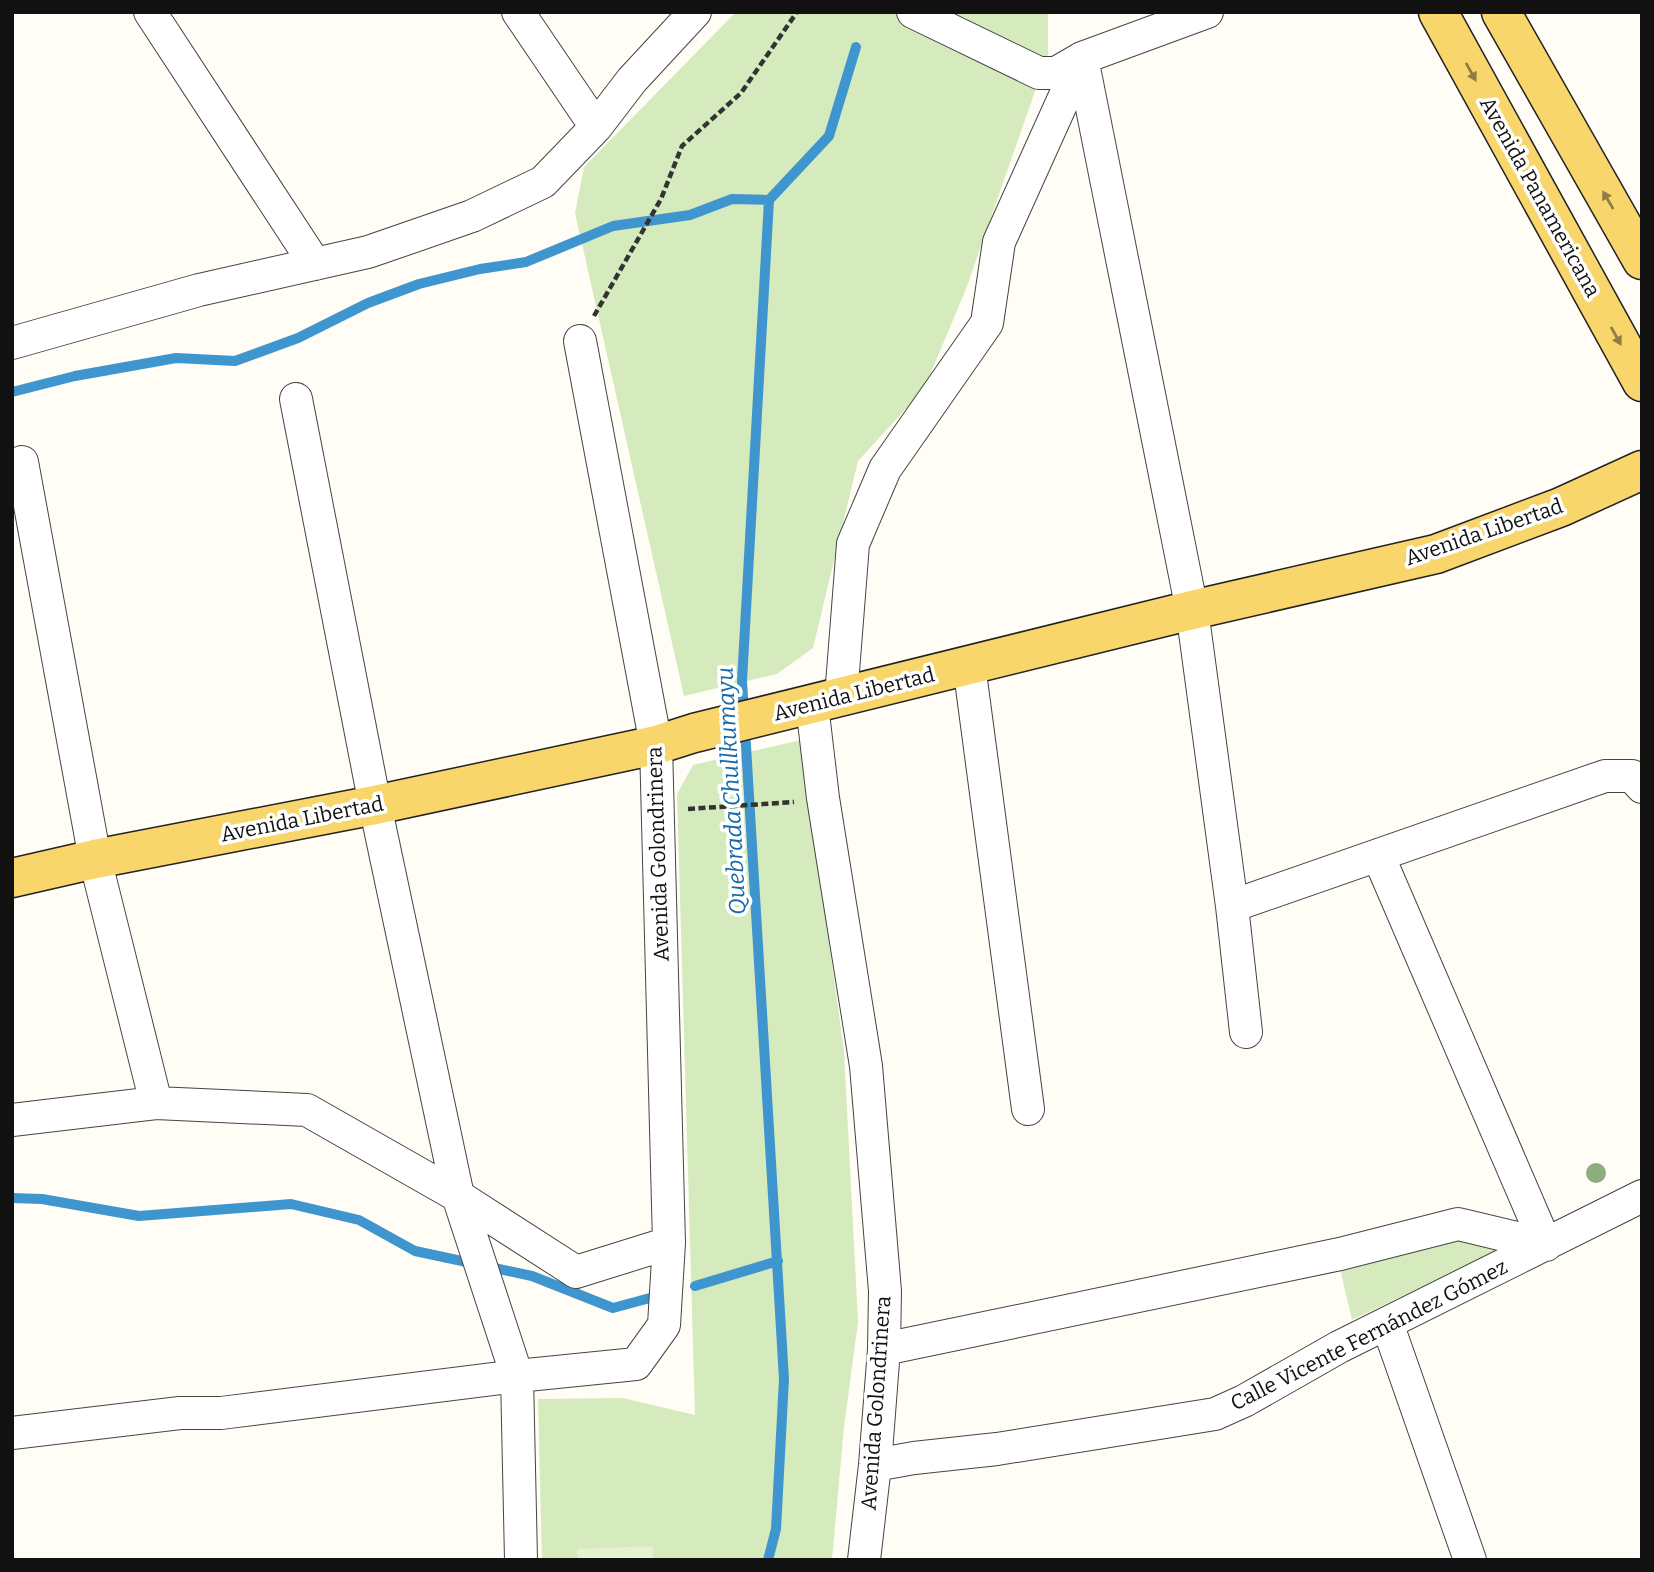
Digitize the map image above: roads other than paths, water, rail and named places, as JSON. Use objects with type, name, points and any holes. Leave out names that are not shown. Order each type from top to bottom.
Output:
[{"type":"main road","name":"Avenida Panamericana","points":[[1438,12],[1642,382]]},
{"type":"main road","points":[[1501,12],[1642,260]]},
{"type":"main road","name":"Avenida Libertad","points":[[12,878],[656,745],[694,733],[1192,610],[1436,554],[1561,507],[1642,470]]},
{"type":"street","points":[[518,12],[596,127]]},
{"type":"street","points":[[12,343],[199,290],[368,252],[472,216],[543,182],[596,127],[632,80],[695,12]]},
{"type":"street","points":[[913,12],[1039,73],[1056,73],[1082,58],[1207,12]]},
{"type":"street","points":[[165,18],[315,264]]},
{"type":"street","points":[[1082,58],[1192,610],[1233,906],[1246,1032]]},
{"type":"street","name":"Avenida Golondrinera","points":[[864,1560],[875,1465],[884,1349],[885,1291],[866,1066],[823,798],[827,701],[853,544],[885,469],[987,323],[999,242],[1082,58]]},
{"type":"street","name":"Avenida Golondrinera","points":[[517,1376],[636,1364],[664,1325],[669,1243],[656,745],[580,341]]},
{"type":"street","points":[[296,399],[375,805],[458,1196],[517,1376],[521,1560]]},
{"type":"street","points":[[22,463],[95,859],[156,1103]]},
{"type":"street","points":[[969,665],[1028,1109]]},
{"type":"street","points":[[1233,906],[1605,776],[1632,776],[1642,787]]},
{"type":"street","points":[[1378,855],[1546,1245]]},
{"type":"street","points":[[12,1120],[156,1103],[307,1111],[458,1196],[576,1272],[669,1243]]},
{"type":"street","name":"Calle Vicente Fernández Gómez","points":[[875,1465],[997,1449],[1215,1414],[1244,1401],[1339,1347],[1642,1196]]},
{"type":"street","points":[[884,1349],[1340,1254],[1458,1224],[1546,1245]]},
{"type":"street","points":[[1387,1323],[1469,1557]]},
{"type":"street","points":[[12,1433],[180,1413],[221,1413],[517,1376]]},
{"type":"waterway","name":"Quebrada Chullkumayu","points":[[744,714],[742,681],[769,200],[829,136],[856,47]]},
{"type":"waterway","points":[[12,392],[75,376],[176,358],[235,361],[298,338],[368,303],[419,284],[480,269],[526,262],[613,226],[690,215],[732,199],[769,200]]},
{"type":"waterway","name":"Quebrada Chullkumayu","points":[[745,729],[784,1379],[776,1529],[768,1560]]},
{"type":"waterway","points":[[12,1198],[42,1199],[139,1216],[291,1204],[359,1220],[415,1251],[532,1276],[613,1308],[661,1295]]},
{"type":"waterway","points":[[695,1286],[778,1261]]}]
